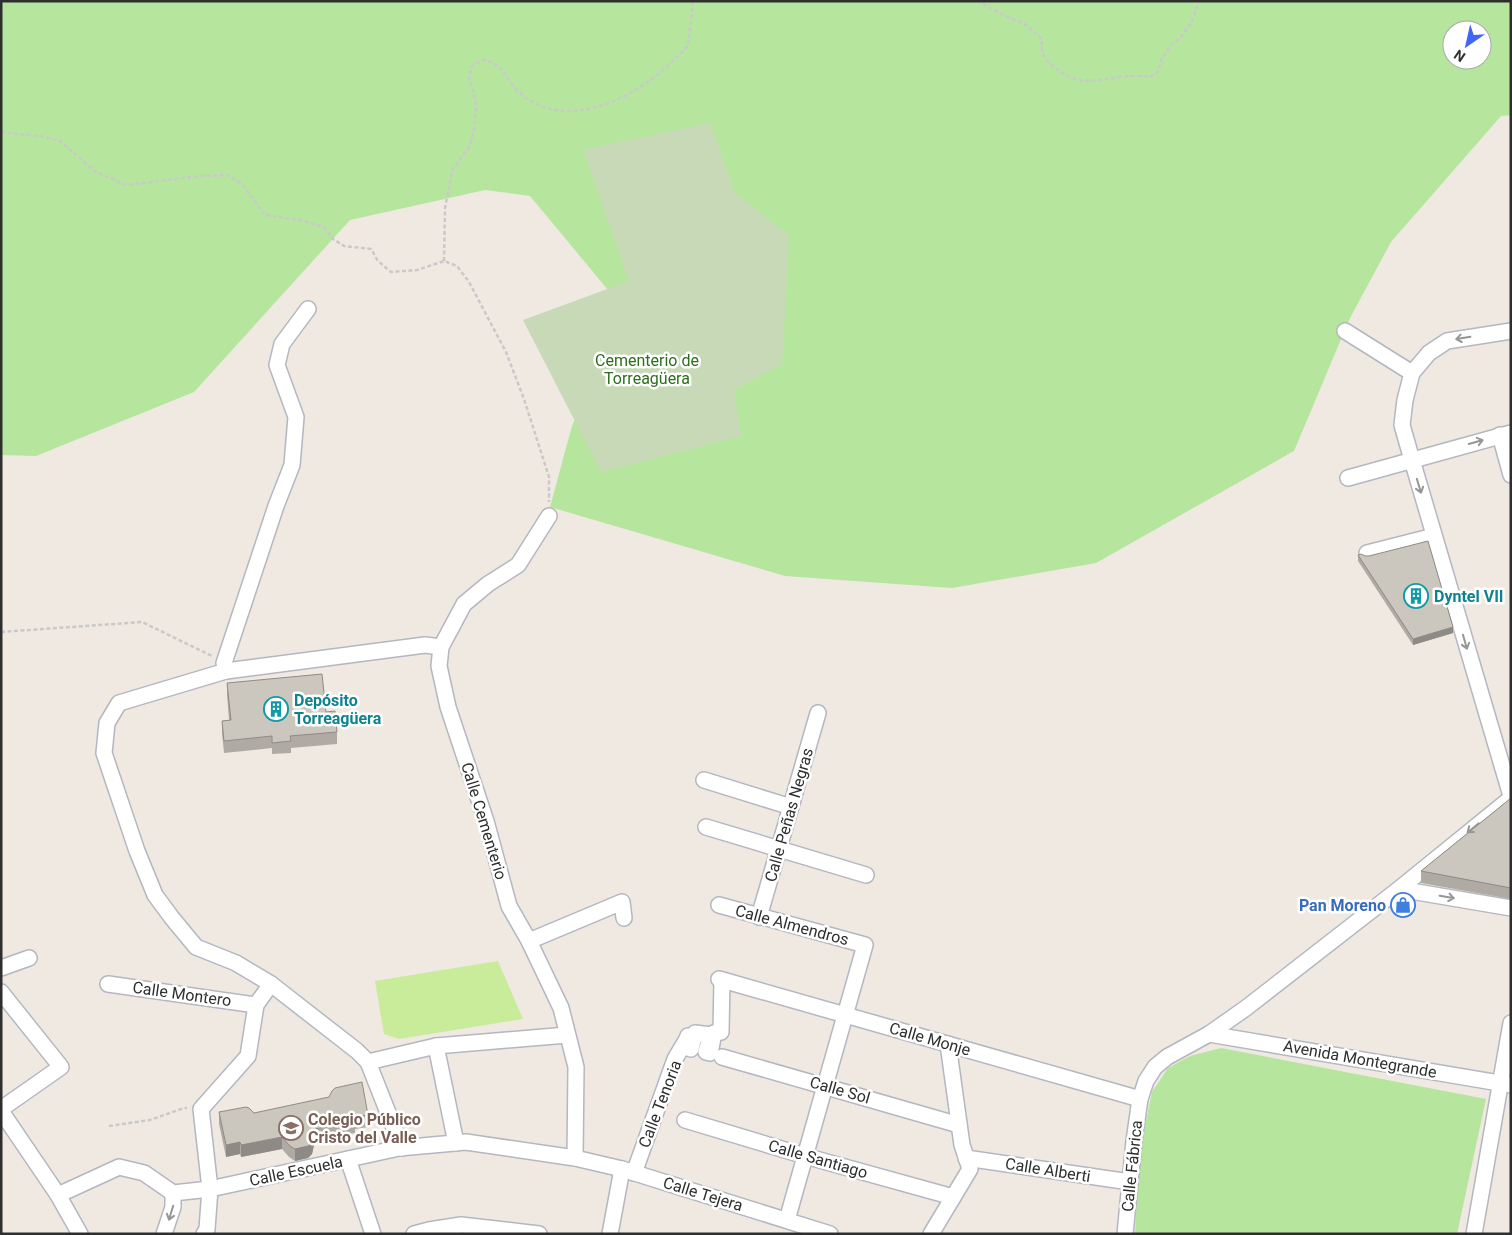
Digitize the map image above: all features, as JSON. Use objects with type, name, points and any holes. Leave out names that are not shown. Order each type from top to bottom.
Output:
[{"type":"street","points":[[225,667],[276,506],[292,465],[296,417],[278,365],[282,344],[308,309]]},
{"type":"street","points":[[1345,331],[1412,374]]},
{"type":"street","points":[[1511,331],[1447,341],[1429,352],[1412,374],[1405,400],[1402,424],[1511,797]]},
{"type":"street","points":[[1348,478],[1506,434],[1511,475]]},
{"type":"street","name":"Calle Cementerio","points":[[549,516],[518,565],[488,584],[464,604],[441,647],[439,666],[448,707],[486,821],[509,906],[529,941],[561,1008],[576,1067],[575,1158]]},
{"type":"street","points":[[1367,553],[1434,536]]},
{"type":"street","points":[[402,1148],[368,1062],[357,1051],[271,984],[236,963],[196,946],[172,918],[155,895],[137,851],[104,753],[107,724],[119,703],[225,667],[425,645],[441,647]]},
{"type":"street","name":"Calle Peñas Negras","points":[[759,917],[818,713]]},
{"type":"street","points":[[704,780],[791,807]]},
{"type":"street","name":"Calle Fábrica","points":[[1126,1234],[1134,1141],[1140,1099],[1151,1072],[1160,1062],[1209,1034],[1246,1008],[1398,889],[1511,797]]},
{"type":"street","points":[[706,827],[866,874]]},
{"type":"street","points":[[1398,889],[1511,908]]},
{"type":"street","points":[[529,941],[622,902],[624,918]]},
{"type":"street","name":"Calle Almendros","points":[[719,905],[865,945],[845,1015]]},
{"type":"street","points":[[1,968],[29,958]]},
{"type":"street","name":"Calle Monje","points":[[688,1036],[686,1047],[691,1049],[695,1033],[711,1036],[706,1052],[710,1053],[714,1032],[721,1032],[720,979],[1140,1099]]},
{"type":"street","name":"Calle Montero","points":[[108,984],[256,1005]]},
{"type":"street","points":[[204,1234],[207,1229],[210,1189],[201,1109],[248,1056],[256,1005],[271,984]]},
{"type":"street","points":[[1,992],[61,1067],[1,1110],[58,1195],[80,1234]]},
{"type":"street","points":[[787,1220],[845,1015]]},
{"type":"street","points":[[1474,1234],[1505,1084],[1511,1023]]},
{"type":"street","name":"Avenida Montegrande","points":[[1209,1034],[1505,1084]]},
{"type":"street","points":[[368,1062],[436,1046],[567,1035]]},
{"type":"street","name":"Calle Tenoria","points":[[610,1234],[628,1171],[675,1059],[688,1036]]},
{"type":"street","points":[[931,1234],[970,1169],[962,1145],[948,1044]]},
{"type":"street","points":[[436,1046],[456,1143]]},
{"type":"street","name":"Calle Sol","points":[[722,1056],[959,1125]]},
{"type":"street","name":"Calle Santiago","points":[[685,1120],[953,1198]]},
{"type":"street","name":"Calle Escuela","points":[[173,1192],[210,1189],[402,1148],[466,1142],[575,1158]]},
{"type":"street","name":"Calle Tejera","points":[[575,1158],[628,1171],[830,1234]]},
{"type":"street","name":"Calle Alberti","points":[[966,1158],[1130,1182]]},
{"type":"street","points":[[348,1159],[374,1234]]},
{"type":"street","points":[[58,1195],[119,1167],[144,1173],[173,1192],[173,1207],[164,1234]]},
{"type":"street","points":[[414,1234],[461,1225],[539,1234]]},
{"type":"path","points":[[444,261],[445,208],[450,182],[453,169],[470,146],[474,129],[476,109],[469,77],[472,66],[482,60],[489,61],[503,70],[517,91],[538,105],[556,110],[574,111],[591,108],[614,101],[633,91],[657,75],[688,46],[693,1]]},
{"type":"path","points":[[977,1],[1007,17],[1026,24],[1042,39],[1041,51],[1047,61],[1061,74],[1083,81],[1139,74],[1150,76],[1158,72],[1162,59],[1169,47],[1180,38],[1192,23],[1199,1]]},
{"type":"path","points":[[1,132],[45,137],[60,142],[96,172],[127,185],[201,176],[227,175],[242,184],[265,215],[300,220],[324,227],[333,239],[344,246],[371,249],[378,261],[392,272],[417,270],[444,261],[457,266],[469,282],[506,352],[524,400],[549,477],[549,516]]},
{"type":"path","points":[[1,632],[142,622],[187,642],[225,667]]},
{"type":"path","points":[[109,1126],[150,1120],[184,1108],[201,1109]]},
{"type":"green space","points":[[1,1],[1511,1],[1511,115],[1501,116],[1391,242],[1350,318],[1294,451],[1096,563],[952,588],[785,576],[550,507],[572,426],[623,308],[530,196],[485,190],[350,220],[194,392],[36,456],[1,455]]},
{"type":"green space","name":"Cementerio de Torreagüera","points":[[710,123],[735,193],[789,235],[782,364],[734,390],[741,436],[601,472],[523,320],[629,281],[583,150]]},
{"type":"green space","points":[[498,961],[523,1019],[399,1039],[384,1034],[375,981]]},
{"type":"green space","points":[[1221,1048],[1486,1099],[1457,1234],[1135,1234],[1139,1155],[1152,1092],[1168,1068],[1190,1056]]},
{"type":"building","name":"Dyntel VII","points":[[1428,541],[1453,627],[1413,639],[1358,555],[1369,556]]},
{"type":"building","name":"Depósito Torreagüera","points":[[322,674],[326,712],[335,711],[337,732],[290,736],[291,741],[272,743],[272,736],[224,741],[222,721],[231,720],[227,683]]},
{"type":"building","points":[[1511,798],[1511,888],[1421,871]]},
{"type":"building","name":"Colegio Público Cristo del Valle","points":[[362,1082],[368,1115],[355,1117],[355,1121],[315,1129],[312,1142],[308,1146],[295,1149],[282,1137],[241,1145],[240,1142],[226,1145],[219,1112],[246,1107],[254,1113],[329,1097],[335,1088]]},
{"type":"place","name":"Dyntel VII","points":[[1416,596]]},
{"type":"place","name":"Depósito Torreagüera","points":[[276,709]]},
{"type":"place","name":"Pan Moreno","points":[[1403,905]]},
{"type":"place","name":"Colegio Público Cristo del Valle","points":[[291,1128]]}]
